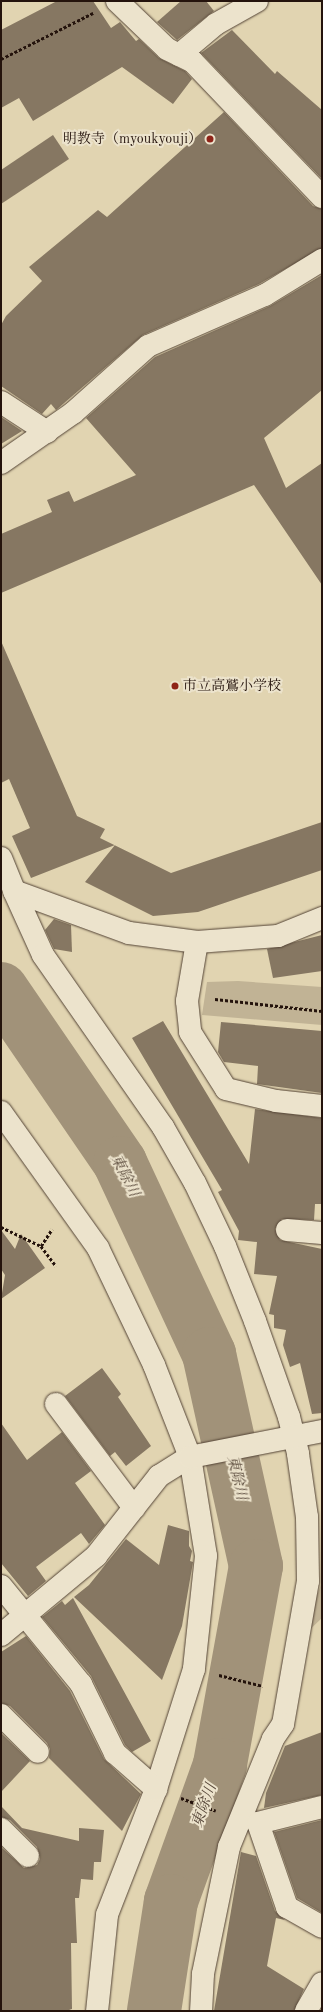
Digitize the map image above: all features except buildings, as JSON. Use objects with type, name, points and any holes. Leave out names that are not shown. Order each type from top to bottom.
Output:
[{"type":"street","points":[[118,1],[167,49],[192,61],[322,197]]},
{"type":"street","points":[[180,55],[216,24],[257,1]]},
{"type":"street","points":[[1,463],[48,432],[73,413],[148,346],[265,295],[322,260]]},
{"type":"street","points":[[1,402],[48,432]]},
{"type":"street","points":[[1,858],[43,955],[163,1127],[195,1183],[225,1246],[289,1430],[307,1517],[308,1581],[283,1724],[273,1739],[244,1824],[229,1848],[203,1974],[201,2011]]},
{"type":"street","points":[[14,891],[129,933],[197,942],[278,936],[322,918]]},
{"type":"street","points":[[197,942],[187,1001],[190,1032],[226,1089],[276,1102],[322,1106]]},
{"type":"street","points":[[1,1112],[98,1248],[154,1365],[190,1457],[206,1556],[194,1669],[156,1788],[107,1915],[97,2011]]},
{"type":"street","points":[[287,1230],[322,1233]]},
{"type":"street","points":[[56,1404],[134,1508]]},
{"type":"street","points":[[1,1635],[27,1616],[96,1556],[160,1476],[190,1457],[289,1430],[322,1431]]},
{"type":"street","points":[[1,1586],[81,1684],[115,1753],[156,1788]]},
{"type":"street","points":[[1,1715],[38,1752]]},
{"type":"street","points":[[244,1824],[322,1807]]},
{"type":"street","points":[[244,1824],[287,1907],[322,1927]]},
{"type":"street","points":[[1,1829],[28,1856]]},
{"type":"street","points":[[306,2011],[322,1984]]},
{"type":"path","points":[[1,59],[57,33],[97,10]]},
{"type":"path","points":[[187,1001],[210,998],[322,1011]]},
{"type":"path","points":[[41,1246],[69,1207]]},
{"type":"path","points":[[1,1227],[41,1246],[56,1266]]},
{"type":"path","points":[[194,1669],[288,1693]]},
{"type":"path","points":[[156,1788],[244,1824]]},
{"type":"shaded area","points":[[238,981],[322,987],[322,1025],[202,1015],[207,982]]},
{"type":"shaded area","points":[[322,1582],[322,1618],[303,1636],[313,1606]]},
{"type":"waterway","name":"東除川","points":[[1,989],[120,1163],[209,1354],[256,1566],[220,1765],[171,1901],[154,2011]]},
{"type":"place","name":"明教寺（myoukyouji）","points":[[210,139]]},
{"type":"place","name":"市立高鷲小学校","points":[[175,686]]}]
